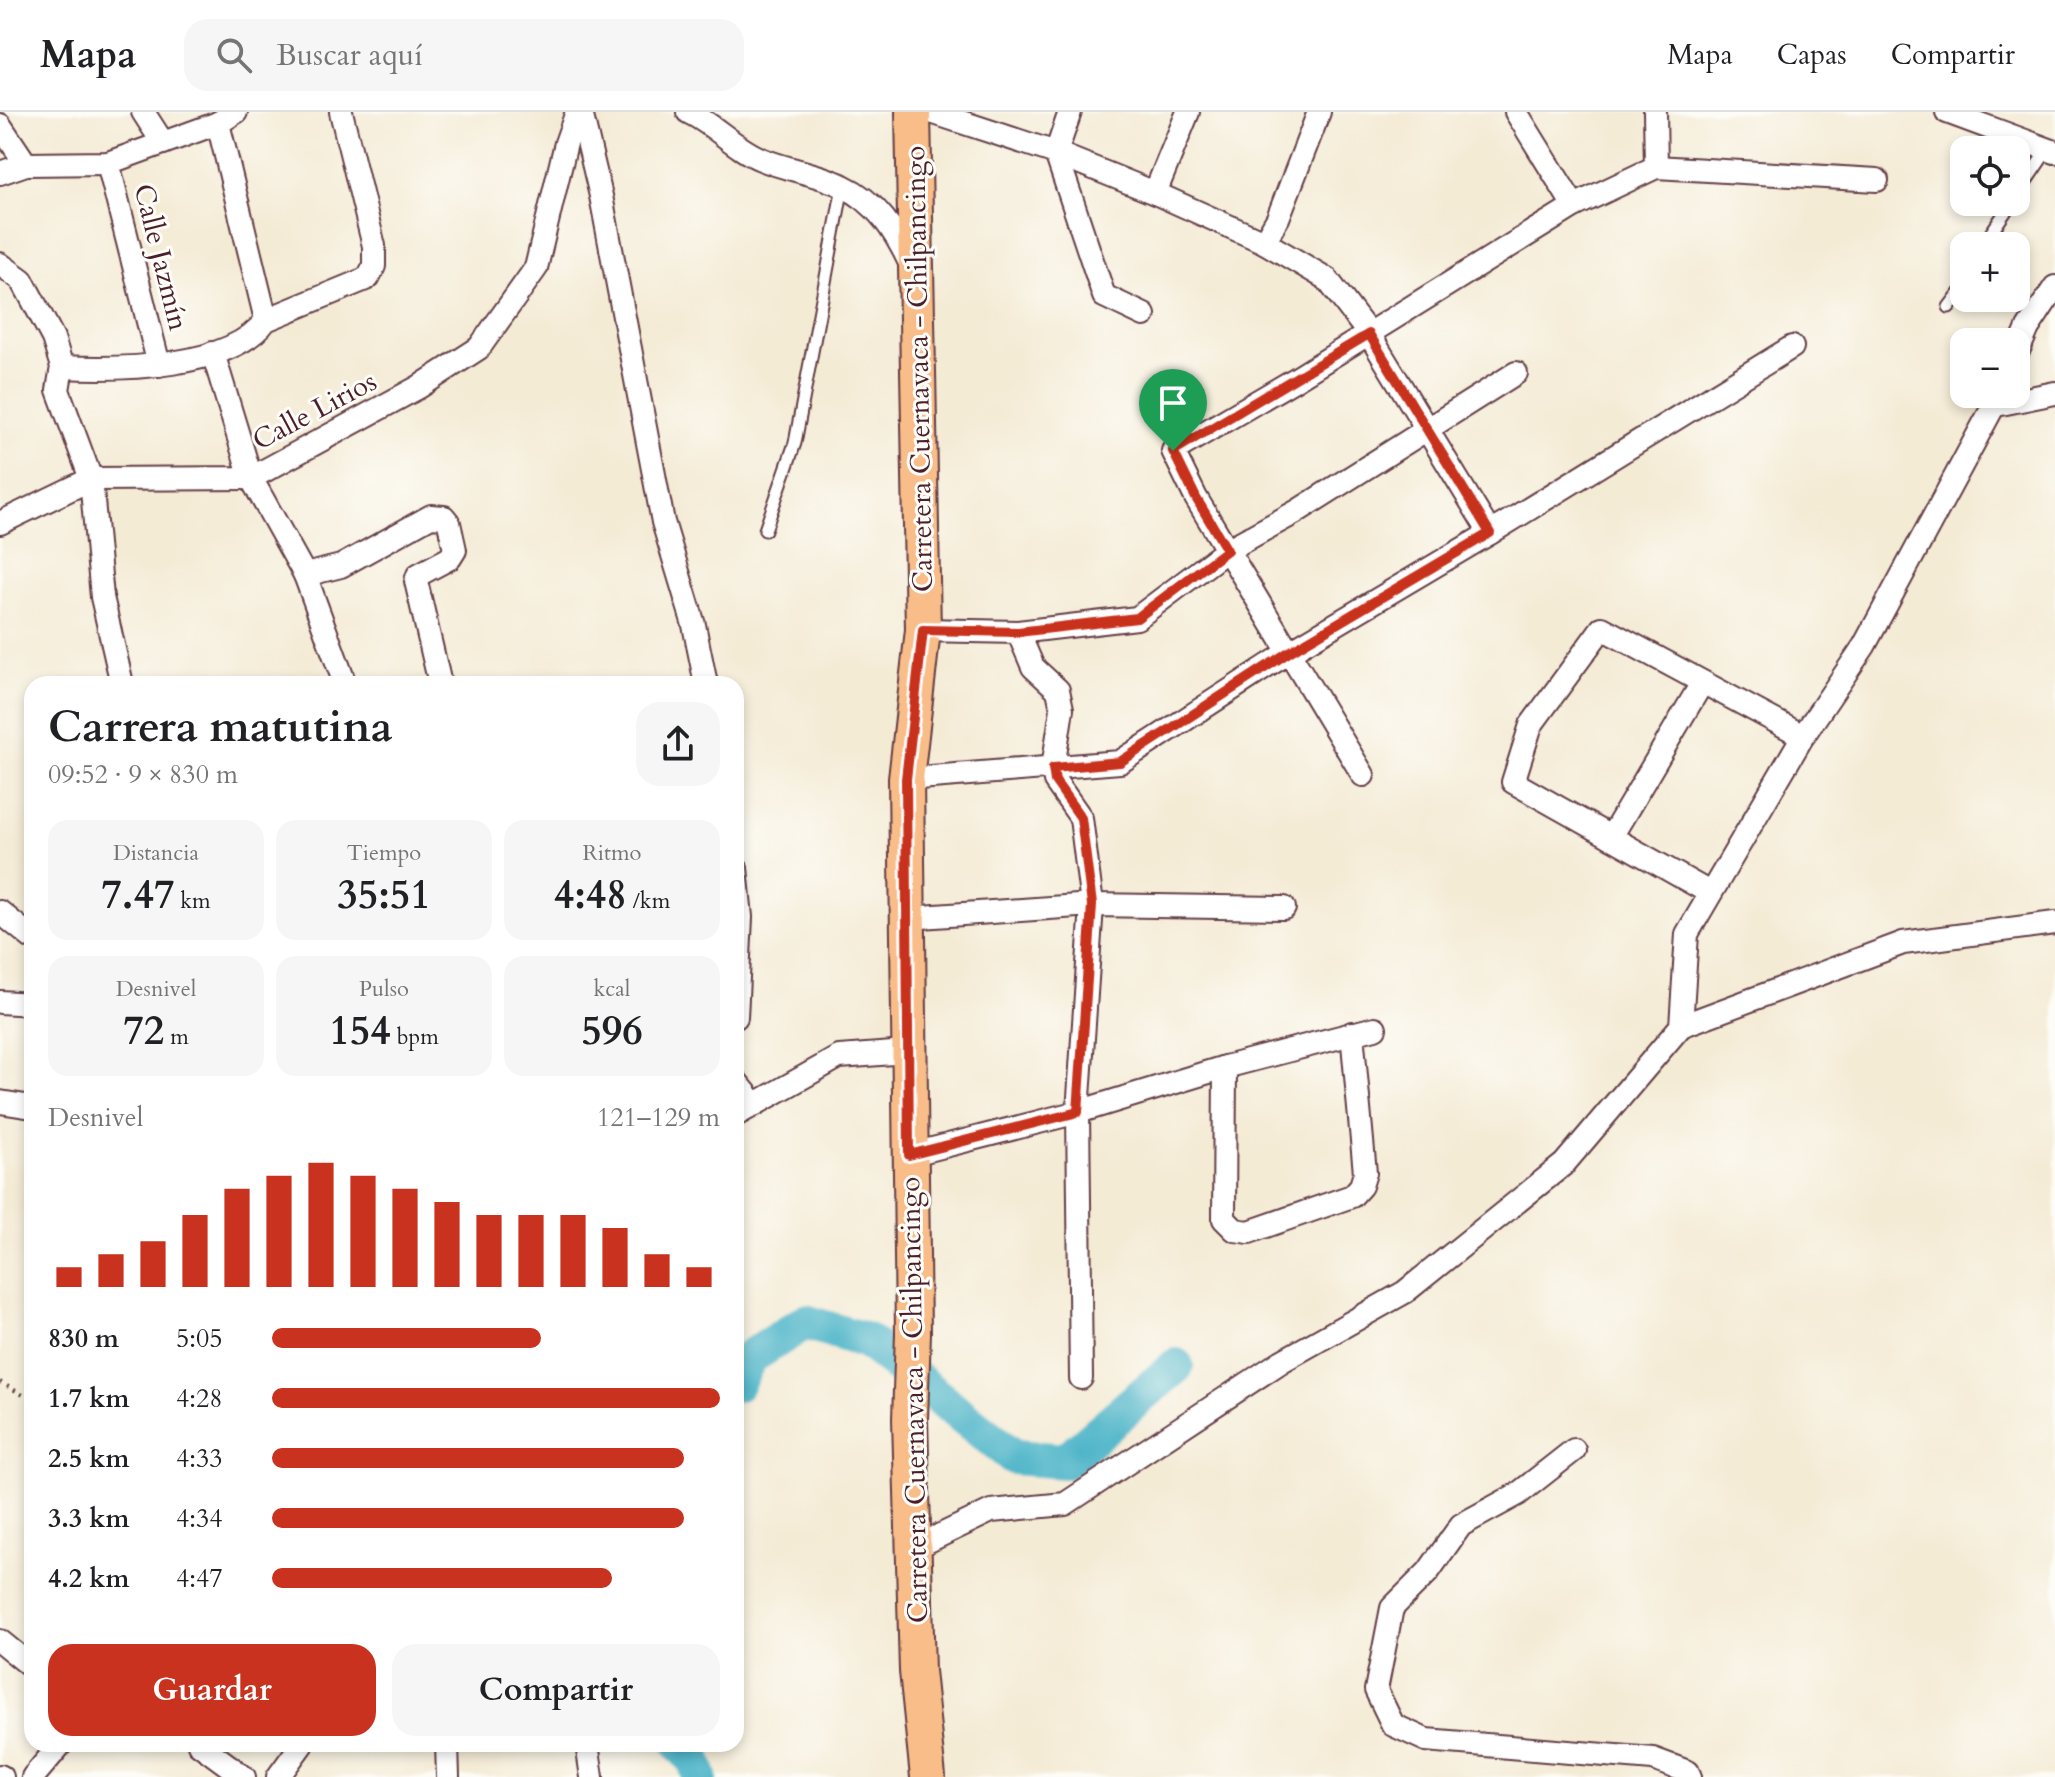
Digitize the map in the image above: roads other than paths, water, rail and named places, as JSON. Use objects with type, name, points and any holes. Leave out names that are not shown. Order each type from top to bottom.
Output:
[{"type":"main road","name":"Carretera Cuernavaca - Chilpancingo","points":[[919,118],[913,195],[923,630],[906,779],[907,1052],[913,1333],[910,1419],[916,1547],[917,1671],[928,1777]]},
{"type":"street","points":[[143,112],[163,143]]},
{"type":"street","points":[[62,367],[91,369],[159,365],[213,353],[259,331],[266,320],[368,278],[374,266],[374,246],[341,112]]},
{"type":"street","points":[[579,112],[601,196],[663,522],[694,625],[704,676]]},
{"type":"street","name":"Calle Lirios","points":[[91,479],[251,478],[419,387],[479,348],[536,268],[566,143],[579,112]]},
{"type":"street","points":[[688,112],[757,158],[843,185],[873,205],[895,231],[916,275]]},
{"type":"street","points":[[1070,112],[1056,153],[1104,296],[1144,315]]},
{"type":"street","points":[[1155,193],[1188,112]]},
{"type":"street","points":[[1264,242],[1278,218],[1319,112]]},
{"type":"street","points":[[1516,112],[1574,206]]},
{"type":"street","points":[[1655,112],[1656,167]]},
{"type":"street","points":[[1947,112],[2052,151]]},
{"type":"street","points":[[0,173],[26,164],[108,163],[227,117],[266,320]]},
{"type":"street","points":[[919,118],[1056,153],[1264,242],[1327,279],[1369,334],[1490,533]]},
{"type":"street","points":[[0,125],[26,164]]},
{"type":"street","name":"Calle Jazmín","points":[[108,163],[159,365]]},
{"type":"street","points":[[1363,775],[1196,498],[1173,451],[1574,206],[1656,167],[1877,180]]},
{"type":"street","points":[[0,264],[22,280],[53,338],[62,367],[58,390],[91,479],[102,597],[120,676]]},
{"type":"street","points":[[2028,328],[2055,287]]},
{"type":"street","points":[[906,779],[1120,762],[1289,652],[1490,533],[1792,347]]},
{"type":"street","points":[[213,353],[251,478],[305,575],[342,676]]},
{"type":"street","points":[[923,630],[1018,632],[1137,618],[1227,550],[1296,512],[1516,373]]},
{"type":"street","points":[[2030,396],[2055,393]]},
{"type":"street","points":[[1681,1026],[1687,934],[1803,736],[1864,646],[1994,408]]},
{"type":"street","points":[[0,523],[91,479]]},
{"type":"street","points":[[305,575],[341,566],[431,516],[444,517],[449,523],[455,550],[450,558],[418,575],[416,581],[438,676]]},
{"type":"street","points":[[1710,893],[1513,782],[1531,725],[1602,628],[1803,736]]},
{"type":"street","points":[[1018,632],[1033,667],[1058,690],[1062,709],[1053,768],[1055,781],[1081,818],[1092,905],[1078,1112],[1081,1378]]},
{"type":"street","points":[[1611,837],[1702,683]]},
{"type":"street","points":[[907,918],[1092,905],[1284,908]]},
{"type":"street","points":[[0,912],[24,932]]},
{"type":"street","points":[[916,1547],[991,1511],[1065,1504],[1282,1361],[1405,1292],[1564,1164],[1681,1026],[1903,943],[2055,923]]},
{"type":"street","points":[[0,1002],[24,1004]]},
{"type":"street","points":[[909,1155],[1078,1112],[1225,1067],[1375,1028]]},
{"type":"street","points":[[1225,1067],[1224,1219],[1235,1230],[1249,1232],[1352,1196],[1361,1186],[1365,1173],[1352,1033]]},
{"type":"street","points":[[746,1110],[839,1057],[907,1052]]},
{"type":"street","points":[[0,1102],[24,1106]]},
{"type":"street","points":[[1574,1450],[1518,1494],[1461,1525],[1428,1572],[1392,1608],[1376,1690],[1393,1725],[1426,1740],[1653,1759],[1688,1772],[1690,1777]]},
{"type":"street","points":[[0,1641],[24,1660]]},
{"type":"street","points":[[33,1777],[54,1752]]},
{"type":"street","points":[[210,1752],[244,1777]]},
{"type":"street","points":[[278,1777],[296,1752]]},
{"type":"street","points":[[447,1752],[448,1777]]},
{"type":"street","points":[[588,1752],[592,1777]]},
{"type":"lane","points":[[2030,178],[2052,151]]},
{"type":"lane","points":[[765,530],[795,443],[843,185]]},
{"type":"waterway","points":[[744,1369],[750,1357],[805,1322],[867,1341],[1014,1457],[1065,1461],[1176,1366]]},
{"type":"waterway","points":[[687,1752],[695,1761],[700,1777]]}]
